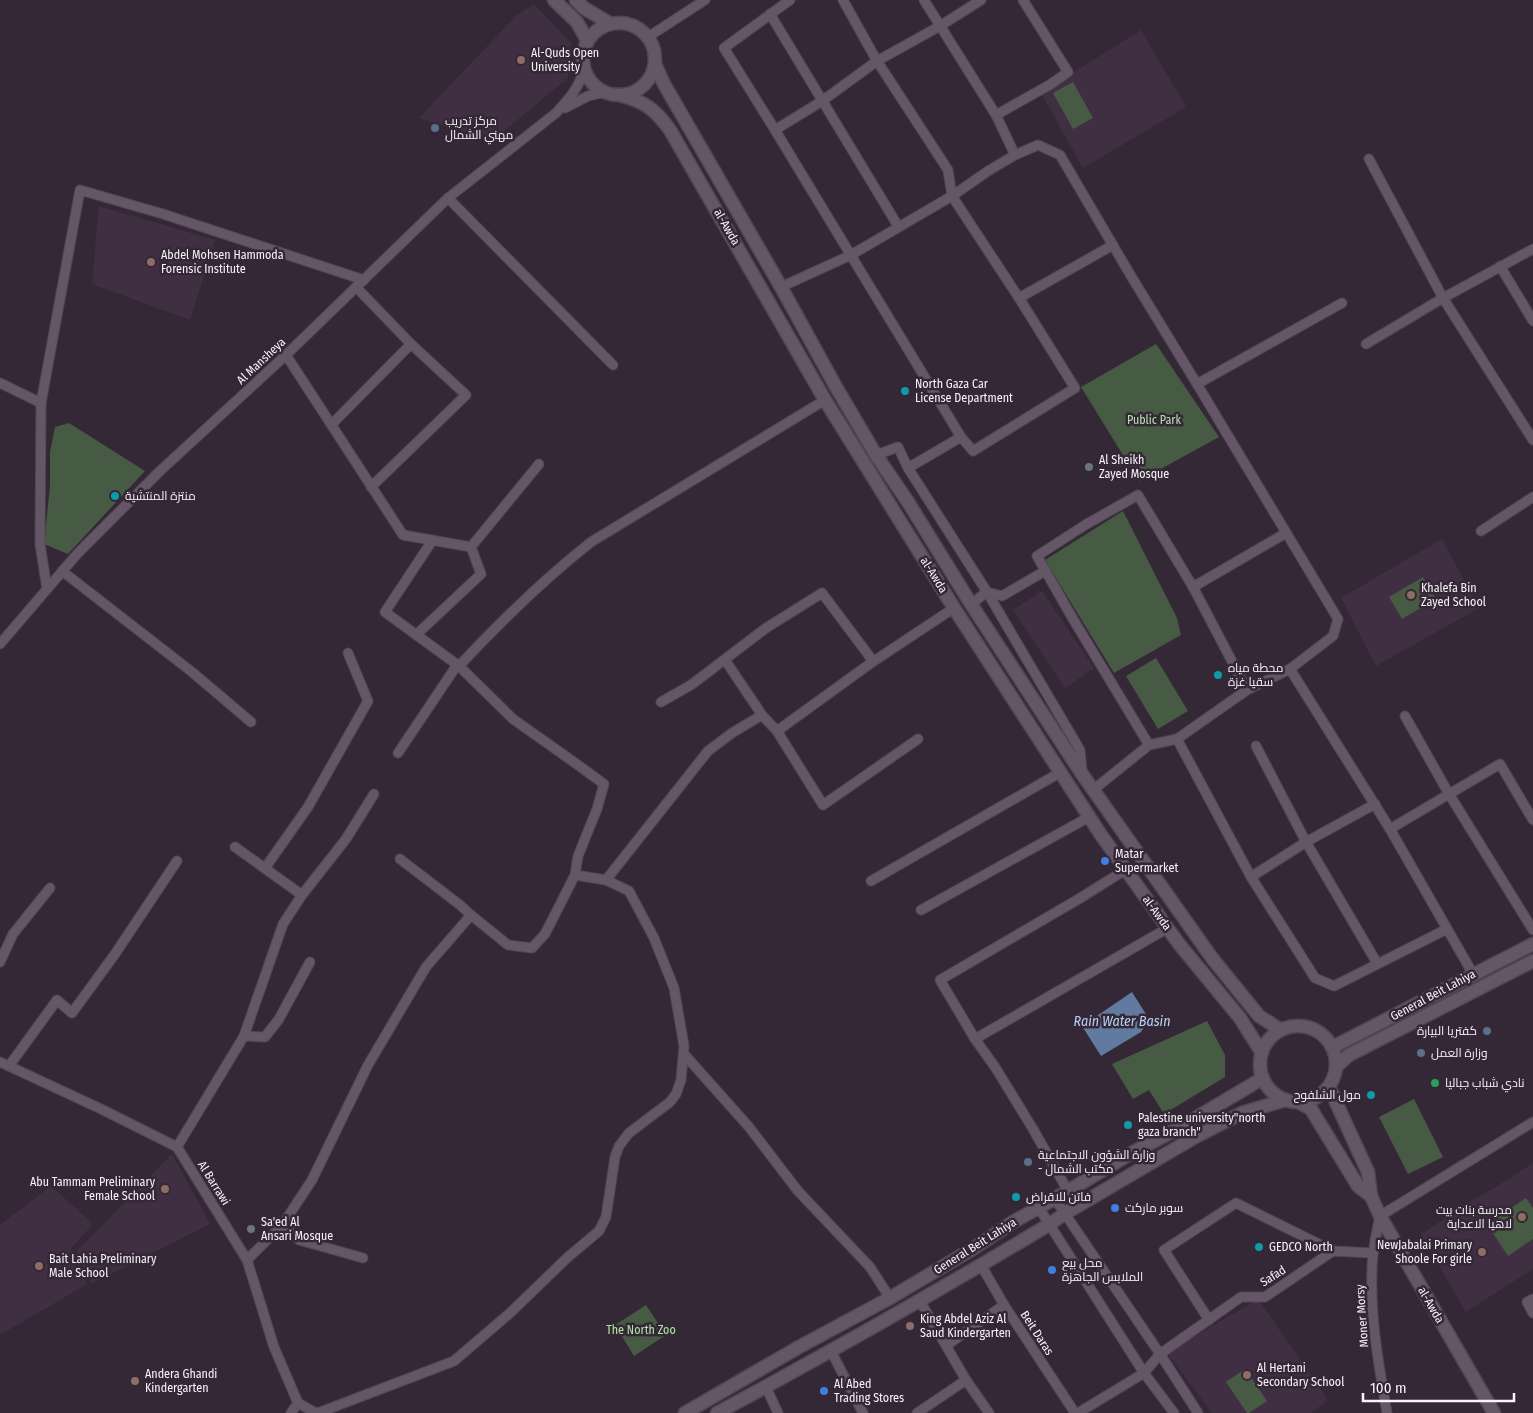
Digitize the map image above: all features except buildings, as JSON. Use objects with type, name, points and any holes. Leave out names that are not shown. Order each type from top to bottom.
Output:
[{"type":"main road","points":[[554,0],[577,22],[588,40]]},
{"type":"main road","points":[[576,0],[584,8],[610,23]]},
{"type":"main road","points":[[622,22],[640,28],[654,48],[655,64],[652,75],[642,87],[620,95],[605,92],[592,83],[584,68],[583,54],[590,36],[610,23],[622,22]]},
{"type":"main road","name":"al-Awda","points":[[655,64],[664,84],[781,287],[836,387],[876,455],[908,502],[971,604],[1082,774],[1212,958],[1260,1016],[1281,1030]]},
{"type":"main road","name":"al-Awda","points":[[620,95],[637,99],[660,115],[825,400],[954,608],[1125,870],[1179,944],[1240,1018],[1262,1053]]},
{"type":"main road","name":"General Beit Lahiya","points":[[1333,1047],[1533,944]]},
{"type":"main road","name":"General Beit Lahiya","points":[[1336,1066],[1349,1055],[1533,961]]},
{"type":"main road","points":[[1298,1026],[1310,1028],[1321,1033],[1333,1047],[1336,1057],[1334,1077],[1329,1087],[1311,1100],[1298,1102],[1285,1100],[1274,1093],[1263,1078],[1260,1066],[1262,1053],[1267,1042],[1281,1030],[1298,1026]]},
{"type":"main road","name":"General Beit Lahiya","points":[[685,1413],[799,1347],[890,1298],[974,1248],[1013,1222],[1263,1078]]},
{"type":"main road","name":"al-Awda","points":[[1329,1087],[1368,1172],[1371,1196],[1380,1216],[1494,1413]]},
{"type":"main road","name":"General Beit Lahiya","points":[[716,1413],[920,1301],[1195,1137],[1242,1112],[1285,1100]]},
{"type":"main road","name":"al-Awda","points":[[1298,1102],[1311,1109],[1358,1186],[1371,1196]]},
{"type":"street","points":[[648,37],[704,0]]},
{"type":"street","points":[[790,0],[724,48],[776,130],[961,437],[973,451],[1075,388],[952,196],[948,170],[877,61],[843,0]]},
{"type":"street","points":[[924,0],[996,115],[1016,155]]},
{"type":"street","points":[[776,130],[822,101],[877,61],[940,26],[981,0]]},
{"type":"street","points":[[996,115],[1051,84],[1068,72],[1022,0]]},
{"type":"street","points":[[770,14],[898,226]]},
{"type":"street","name":"Al Mansheya","points":[[0,644],[62,571],[160,471],[286,355],[448,198],[556,113],[578,88],[584,68]]},
{"type":"street","name":"Al Mansheya","points":[[556,113],[582,99],[605,92]]},
{"type":"street","points":[[781,287],[851,255],[952,196],[988,171],[1016,155],[1038,146],[1060,155],[1130,276],[1338,619],[1332,636],[1290,668],[1247,690],[1177,739],[1149,745],[1094,790]]},
{"type":"street","points":[[1368,159],[1443,298],[1533,440]]},
{"type":"street","points":[[47,589],[40,544],[41,403],[80,190],[163,214],[364,280]]},
{"type":"street","points":[[448,198],[613,365]]},
{"type":"street","points":[[1018,298],[1113,244]]},
{"type":"street","points":[[1366,344],[1443,298],[1533,249]]},
{"type":"street","points":[[1500,266],[1533,321]]},
{"type":"street","points":[[356,287],[411,344],[466,395],[371,487]]},
{"type":"street","points":[[1197,384],[1342,303]]},
{"type":"street","points":[[332,424],[411,344]]},
{"type":"street","points":[[286,355],[403,535],[471,547]]},
{"type":"street","points":[[0,382],[41,403]]},
{"type":"street","points":[[398,753],[458,666],[492,630],[558,568],[591,542],[825,400]]},
{"type":"street","points":[[908,468],[961,437]]},
{"type":"street","points":[[876,455],[898,447],[908,468],[987,592],[1080,750],[1082,774]]},
{"type":"street","points":[[471,547],[539,464]]},
{"type":"street","points":[[1149,745],[1037,556],[1085,525],[1138,495],[1193,587],[1247,690]]},
{"type":"street","points":[[1481,531],[1533,497]]},
{"type":"street","points":[[1193,587],[1286,533]]},
{"type":"street","points":[[400,859],[460,904],[471,916],[508,945],[532,948],[545,934],[575,874],[578,856],[597,809],[604,784],[513,719],[458,666],[386,612],[432,540]]},
{"type":"street","points":[[416,635],[481,574],[471,547]]},
{"type":"street","points":[[62,571],[192,672],[251,722]]},
{"type":"street","points":[[987,592],[1002,596],[1045,571]]},
{"type":"street","points":[[971,604],[987,592]]},
{"type":"street","points":[[661,702],[691,685],[766,628],[822,593],[873,662]]},
{"type":"street","points":[[777,731],[873,662],[954,608]]},
{"type":"street","points":[[265,868],[308,807],[368,701],[348,653]]},
{"type":"street","points":[[725,660],[762,715],[777,731],[823,804],[918,739]]},
{"type":"street","points":[[1290,668],[1390,829],[1473,974]]},
{"type":"street","points":[[606,880],[708,751],[732,733],[762,715]]},
{"type":"street","points":[[1405,716],[1449,794],[1533,930]]},
{"type":"street","points":[[1177,739],[1251,877],[1314,978],[1334,986],[1447,929]]},
{"type":"street","points":[[1256,746],[1306,842],[1377,963]]},
{"type":"street","points":[[1390,829],[1500,764],[1533,820]]},
{"type":"street","points":[[871,882],[1061,772]]},
{"type":"street","points":[[0,1062],[177,1147],[244,1036],[283,924],[302,895],[346,839],[374,794]]},
{"type":"street","points":[[1251,877],[1306,842],[1374,804]]},
{"type":"street","points":[[921,910],[1089,817]]},
{"type":"street","points":[[235,847],[302,895]]},
{"type":"street","points":[[9,1066],[57,1000],[72,1013],[177,861]]},
{"type":"street","points":[[1068,1192],[1033,1129],[995,1067],[975,1039],[940,980],[1125,870]]},
{"type":"street","points":[[291,1413],[298,1403],[317,1413],[454,1361],[510,1313],[598,1231],[606,1217],[615,1157],[619,1146],[629,1133],[670,1102],[676,1094],[680,1085],[684,1046],[674,988],[654,938],[629,891],[606,880],[575,874]]},
{"type":"street","points":[[0,962],[13,934],[50,888]]},
{"type":"street","points":[[247,1260],[283,1224],[312,1180],[368,1065],[426,968],[471,916]]},
{"type":"street","points":[[975,1039],[1168,928]]},
{"type":"street","points":[[244,1036],[265,1037],[279,1019],[310,962]]},
{"type":"street","points":[[684,1054],[749,1127],[798,1191],[870,1267],[890,1298]]},
{"type":"street","points":[[1380,1216],[1533,1122]]},
{"type":"street","name":"Al Barrawi","points":[[177,1147],[247,1260],[274,1347],[298,1403]]},
{"type":"street","points":[[1054,1199],[1198,1413]]},
{"type":"street","points":[[1209,1320],[1164,1250],[1236,1202],[1334,1251],[1373,1253]]},
{"type":"street","points":[[1040,1208],[1144,1372],[1174,1413]]},
{"type":"street","name":"Moner Morsy","points":[[1380,1216],[1373,1253],[1372,1294],[1375,1337],[1387,1413]]},
{"type":"street","points":[[283,1224],[299,1240],[364,1258]]},
{"type":"street","name":"Safad","points":[[1076,1413],[1144,1372],[1160,1354],[1241,1297],[1266,1297],[1334,1251]]},
{"type":"street","name":"Beit Daras","points":[[981,1265],[1004,1305],[1076,1413]]},
{"type":"street","points":[[1533,1299],[1527,1302],[1533,1313]]},
{"type":"street","points":[[920,1301],[966,1380],[989,1413]]},
{"type":"street","points":[[947,1345],[1004,1305]]},
{"type":"street","points":[[832,1351],[863,1413]]},
{"type":"street","points":[[918,1413],[966,1380]]},
{"type":"street","points":[[766,1387],[778,1413]]},
{"type":"shaded area","name":"Al-Quds Open University","points":[[534,4],[571,43],[568,78],[492,141],[419,118],[516,16]]},
{"type":"shaded area","points":[[1141,30],[1186,107],[1083,168],[1041,93]]},
{"type":"shaded area","name":"Abdel Mohsen Hammoda Forensic Institute","points":[[99,206],[215,240],[190,320],[92,284]]},
{"type":"shaded area","points":[[1442,539],[1479,608],[1376,666],[1341,598]]},
{"type":"shaded area","points":[[1042,591],[1094,668],[1065,688],[1013,610]]},
{"type":"shaded area","name":"Abu Tammam Preliminary Female School","points":[[172,1154],[210,1224],[91,1284],[76,1252]]},
{"type":"shaded area","name":"NewJabalai Primary Shoole For girle","points":[[1533,1163],[1533,1269],[1466,1312],[1421,1234]]},
{"type":"shaded area","name":"Bait Lahia Preliminary Male School","points":[[51,1186],[93,1224],[71,1248],[87,1284],[0,1335],[0,1225]]},
{"type":"shaded area","name":"Al Hertani Secondary School","points":[[1258,1299],[1328,1400],[1311,1413],[1212,1413],[1167,1353]]},
{"type":"green space","points":[[1073,82],[1093,118],[1073,129],[1053,93]]},
{"type":"green space","name":"Public Park","points":[[1156,344],[1219,437],[1139,481],[1081,387]]},
{"type":"green space","points":[[69,423],[145,471],[68,554],[44,544],[50,486],[50,452],[55,427]]},
{"type":"green space","points":[[1123,511],[1177,618],[1181,635],[1114,673],[1045,560]]},
{"type":"green space","points":[[1423,577],[1436,599],[1402,619],[1389,597]]},
{"type":"green space","points":[[1156,658],[1188,711],[1158,729],[1126,676]]},
{"type":"green space","points":[[1207,1021],[1225,1055],[1225,1077],[1164,1114],[1149,1090],[1133,1099],[1112,1064]]},
{"type":"green space","points":[[1414,1099],[1443,1157],[1408,1174],[1379,1117]]},
{"type":"green space","points":[[1526,1198],[1533,1208],[1533,1239],[1508,1256],[1487,1224]]},
{"type":"green space","name":"The North Zoo","points":[[646,1305],[666,1335],[634,1356],[615,1325]]},
{"type":"green space","points":[[1245,1369],[1267,1401],[1249,1413],[1247,1413],[1226,1382]]},
{"type":"water","name":"Rain Water Basin","points":[[1132,992],[1149,1019],[1141,1032],[1101,1056],[1082,1026]]},
{"type":"place","name":"Al-Quds Open University","points":[[521,60]]},
{"type":"place","name":"مركز تدريب مهني الشمال","points":[[435,128]]},
{"type":"place","name":"Abdel Mohsen Hammoda Forensic Institute","points":[[151,262]]},
{"type":"place","name":"North Gaza Car License Department","points":[[905,391]]},
{"type":"place","name":"Al Sheikh Zayed Mosque","points":[[1089,467]]},
{"type":"place","name":"منتزة المنتشية","points":[[115,496]]},
{"type":"place","name":"Khalefa Bin Zayed School","points":[[1411,595]]},
{"type":"place","name":"محطة مياه سقيا غزة","points":[[1218,675]]},
{"type":"place","name":"Matar Supermarket","points":[[1105,861]]},
{"type":"place","name":"كفتريا البيارة","points":[[1487,1031]]},
{"type":"place","name":"وزارة العمل","points":[[1421,1053]]},
{"type":"place","name":"نادي شباب جباليا","points":[[1435,1083]]},
{"type":"place","name":"مول الشلفوح","points":[[1371,1095]]},
{"type":"place","name":"Palestine university\"north gaza branch\"","points":[[1128,1125]]},
{"type":"place","name":"وزارة الشؤون الاجتماعية - مكتب الشمال","points":[[1028,1162]]},
{"type":"place","name":"Abu Tammam Preliminary Female School","points":[[165,1189]]},
{"type":"place","name":"فاتن للاقراض","points":[[1016,1197]]},
{"type":"place","name":"سوبر ماركت","points":[[1115,1208]]},
{"type":"place","name":"مدرسة بنات بيت لاهيا الاعداية","points":[[1522,1217]]},
{"type":"place","name":"Sa'ed Al Ansari Mosque","points":[[251,1229]]},
{"type":"place","name":"GEDCO North","points":[[1259,1247]]},
{"type":"place","name":"NewJabalai Primary Shoole For girle","points":[[1482,1252]]},
{"type":"place","name":"Bait Lahia Preliminary Male School","points":[[39,1266]]},
{"type":"place","name":"محل بيع الملابس الجاهزة","points":[[1052,1270]]},
{"type":"place","name":"King Abdel Aziz Al Saud Kindergarten","points":[[910,1326]]},
{"type":"place","name":"Al Hertani Secondary School","points":[[1247,1375]]},
{"type":"place","name":"Andera Ghandi Kindergarten","points":[[135,1381]]},
{"type":"place","name":"Al Abed Trading Stores","points":[[824,1391]]}]
